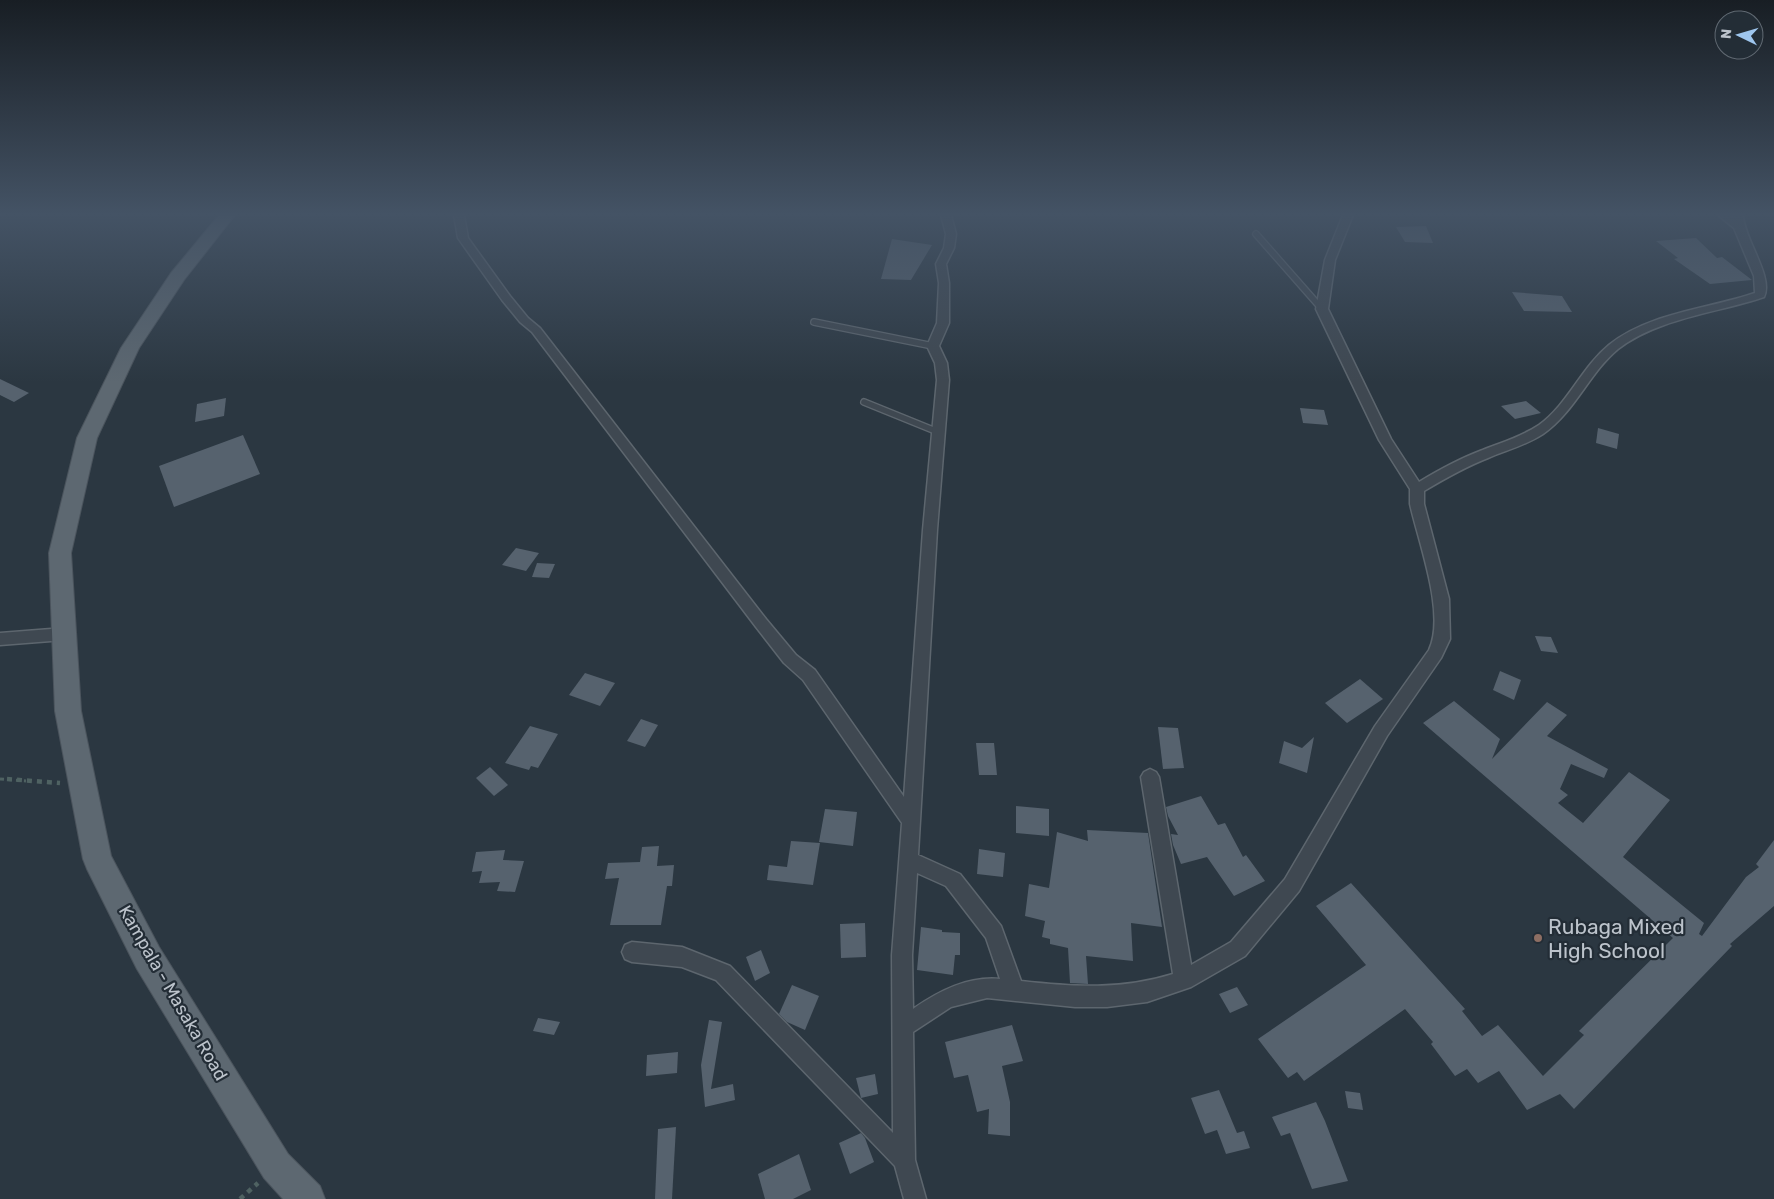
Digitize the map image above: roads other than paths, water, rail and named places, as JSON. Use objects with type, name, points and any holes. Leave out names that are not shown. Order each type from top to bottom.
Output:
[{"type":"main road","name":"Kampala - Masaka Road","points":[[182,271],[130,348],[87,438],[60,553],[68,712],[97,859],[148,958],[276,1166],[307,1199]]},
{"type":"street","points":[[487,271],[524,320],[536,330],[761,624],[790,659],[809,675],[911,822]]},
{"type":"street","points":[[915,1199],[904,1160],[902,955],[931,520],[943,380],[941,363],[933,346],[940,335],[943,323],[944,283],[942,271]]},
{"type":"street","points":[[904,1026],[947,998],[987,988],[1075,997],[1107,997],[1147,992],[1184,980],[1238,950],[1292,885],[1381,731],[1435,654],[1442,639],[1442,599],[1417,504],[1417,489],[1386,440],[1322,309],[1328,271]]},
{"type":"street","points":[[1417,489],[1436,477],[1475,458],[1506,449],[1530,436],[1555,418],[1599,364],[1622,341],[1658,323],[1767,297],[1762,289],[1757,271]]},
{"type":"street","points":[[0,639],[64,634]]},
{"type":"street","points":[[1150,777],[1173,925],[1184,980]]},
{"type":"street","points":[[908,860],[953,880],[994,933],[1014,990]]},
{"type":"street","points":[[632,952],[682,957],[722,973],[904,1160]]},
{"type":"lane","points":[[1290,271],[1322,309]]},
{"type":"lane","points":[[814,322],[933,346]]},
{"type":"lane","points":[[864,402],[938,432]]},
{"type":"place","name":"Rubaga Mixed High School","points":[[1538,938]]}]
